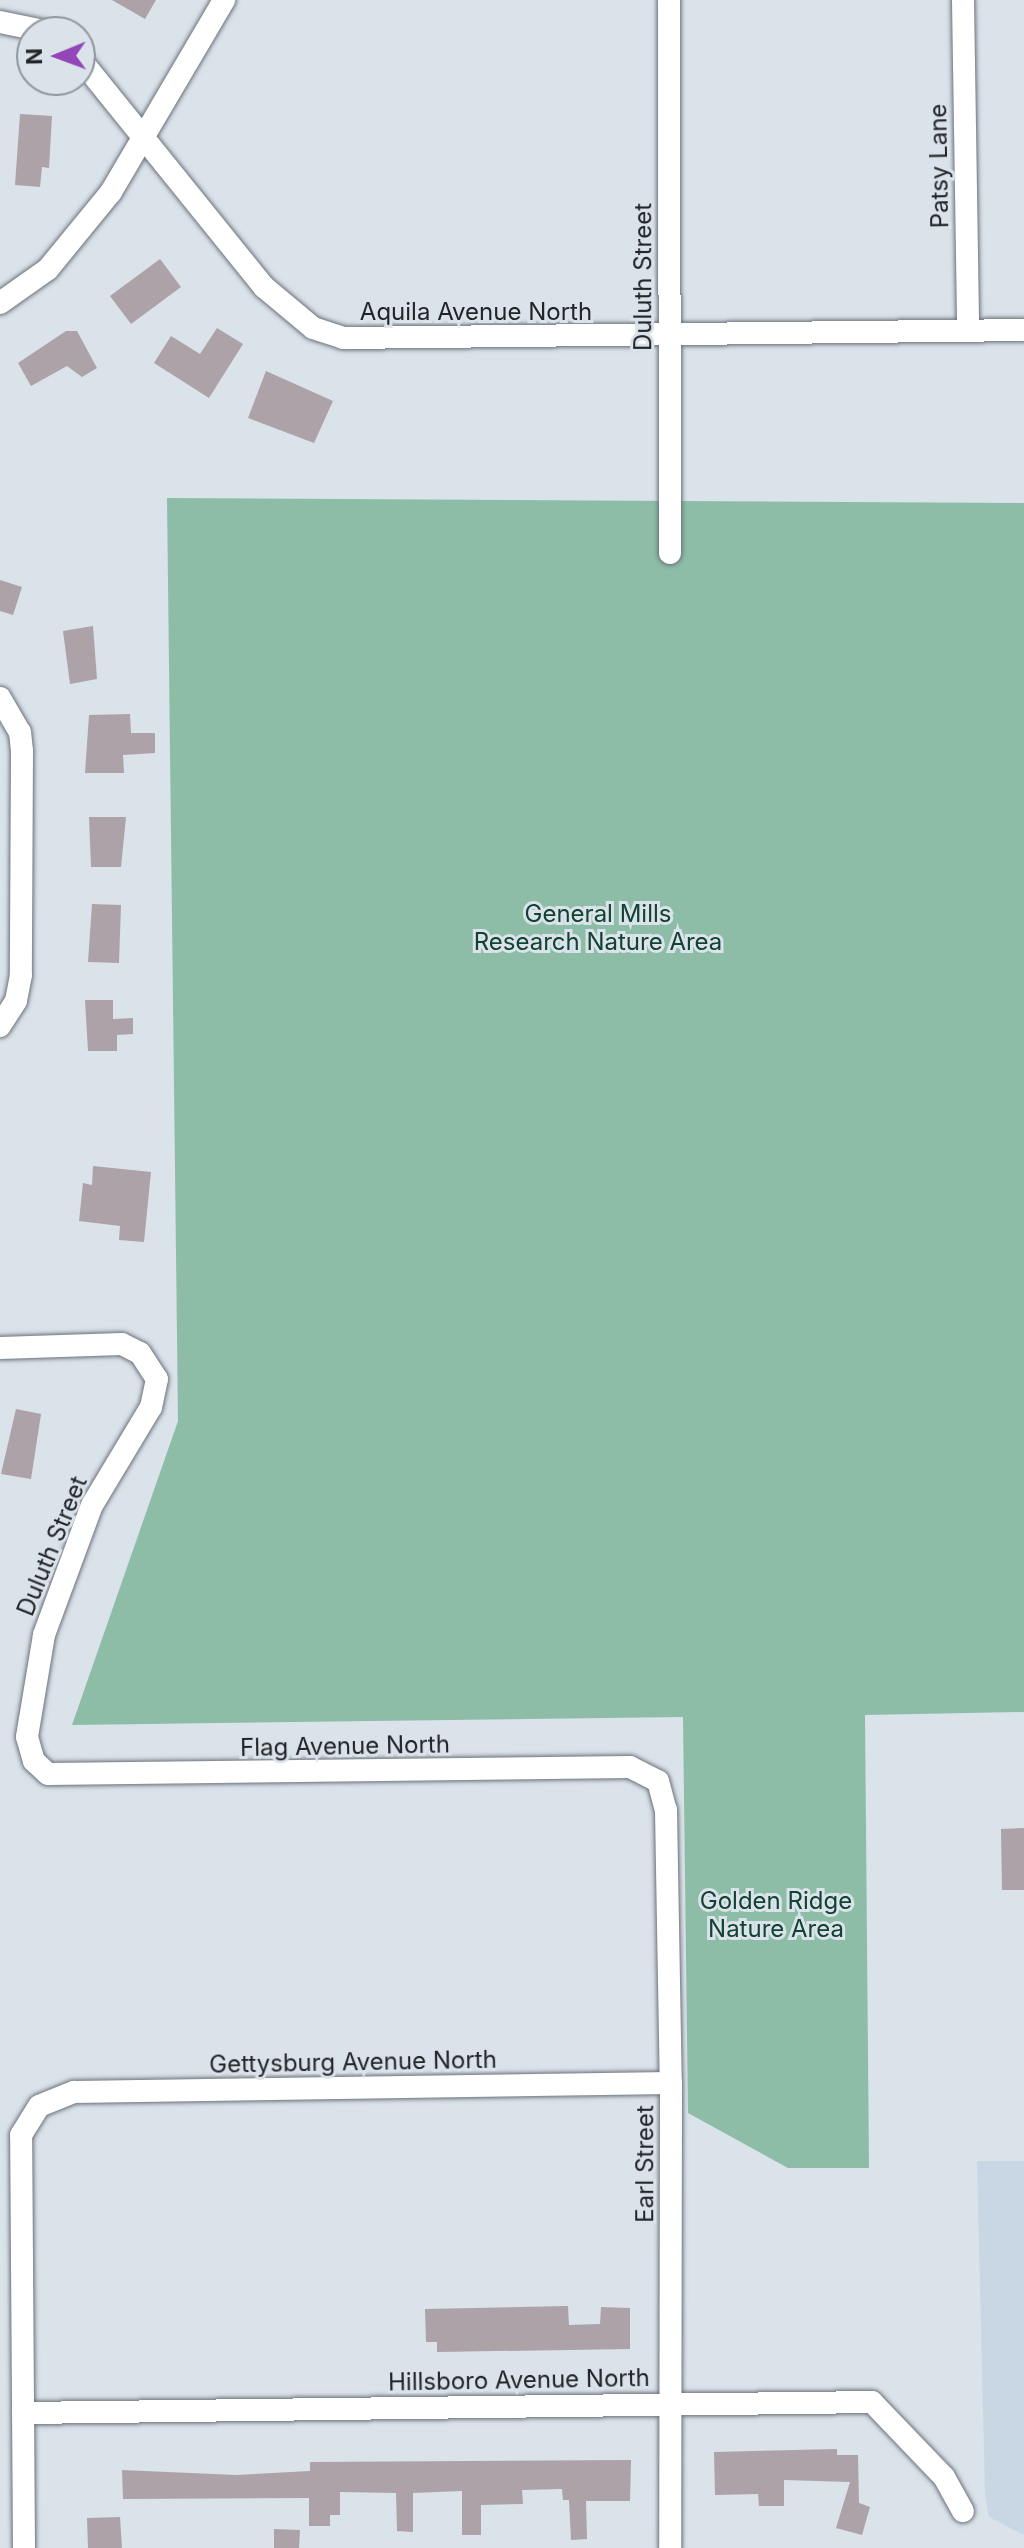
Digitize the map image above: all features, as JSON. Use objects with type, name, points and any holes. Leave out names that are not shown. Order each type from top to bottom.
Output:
[{"type":"street","points":[[0,303],[48,269],[81,232],[143,137],[224,0]]},
{"type":"street","name":"Duluth Street","points":[[669,0],[670,553]]},
{"type":"street","name":"Patsy Lane","points":[[963,0],[968,330]]},
{"type":"street","name":"Aquila Avenue North","points":[[96,79],[264,287],[313,328],[376,341],[1024,330]]},
{"type":"street","points":[[0,698],[20,732],[22,781],[21,975],[16,1001],[0,1026]]},
{"type":"street","name":"Duluth Street","points":[[0,1348],[122,1344],[153,1367],[157,1379],[151,1407],[124,1444],[66,1568],[30,1705],[27,1737],[34,1761]]},
{"type":"street","name":"Flag Avenue North","points":[[34,1761],[48,1774],[66,1776],[630,1767],[658,1781]]},
{"type":"street","name":"Earl Street","points":[[658,1781],[666,1810],[671,2083],[670,2548]]},
{"type":"street","name":"Gettysburg Avenue North","points":[[23,2413],[21,2135],[39,2106],[74,2092],[671,2083]]},
{"type":"street","name":"Hillsboro Avenue North","points":[[23,2413],[872,2402],[944,2477],[963,2511]]},
{"type":"street","points":[[23,2413],[24,2548]]},
{"type":"shaded area","points":[[977,2161],[1024,2161],[1024,2535],[989,2517],[985,2494]]},
{"type":"green space","name":"General Mills Research Nature Area","points":[[167,498],[1024,503],[1024,1712],[865,1715],[869,2168],[788,2168],[688,2113],[683,1717],[72,1725],[178,1421]]},
{"type":"building","points":[[112,0],[156,0],[145,19]]},
{"type":"building","points":[[20,114],[52,116],[49,168],[42,167],[40,187],[15,185]]},
{"type":"building","points":[[160,259],[181,287],[131,324],[110,296]]},
{"type":"building","points":[[217,328],[243,344],[209,398],[154,363],[171,336],[200,354]]},
{"type":"building","points":[[66,331],[77,331],[97,368],[82,377],[67,366],[31,386],[18,363]]},
{"type":"building","points":[[266,371],[333,401],[314,443],[248,418]]},
{"type":"building","points":[[0,580],[22,587],[13,615],[0,611]]},
{"type":"building","points":[[93,626],[97,679],[70,684],[63,631]]},
{"type":"building","points":[[130,714],[131,733],[155,733],[155,753],[123,755],[124,773],[85,773],[89,715]]},
{"type":"building","points":[[89,817],[126,817],[121,867],[91,867]]},
{"type":"building","points":[[92,904],[121,905],[119,963],[88,962]]},
{"type":"building","points":[[85,1000],[113,1000],[113,1019],[133,1018],[133,1034],[117,1035],[117,1051],[88,1051]]},
{"type":"building","points":[[93,1166],[151,1172],[144,1242],[119,1240],[120,1226],[79,1221],[83,1183],[92,1185]]},
{"type":"building","points":[[16,1409],[41,1414],[31,1479],[1,1474]]},
{"type":"building","points":[[1024,1828],[1024,1890],[1002,1890],[1001,1829]]},
{"type":"building","points":[[568,2306],[569,2325],[600,2324],[601,2307],[630,2308],[630,2349],[437,2352],[437,2342],[426,2342],[425,2309]]},
{"type":"building","points":[[837,2449],[837,2455],[858,2455],[859,2503],[870,2507],[862,2535],[836,2528],[850,2482],[784,2480],[784,2506],[759,2506],[758,2494],[715,2495],[714,2452]]},
{"type":"building","points":[[631,2460],[630,2501],[586,2501],[587,2539],[571,2540],[569,2500],[563,2500],[562,2489],[522,2490],[523,2504],[481,2505],[481,2535],[462,2535],[462,2491],[413,2493],[413,2532],[397,2531],[396,2493],[340,2492],[340,2515],[330,2515],[330,2526],[309,2526],[309,2498],[123,2499],[122,2470],[236,2475],[310,2471],[310,2462]]},
{"type":"building","points":[[120,2517],[122,2548],[88,2548],[87,2518]]},
{"type":"building","points":[[274,2529],[300,2530],[299,2548],[274,2548]]},
{"type":"park label","name":"Golden Ridge Nature Area","points":[[776,1915]]}]
